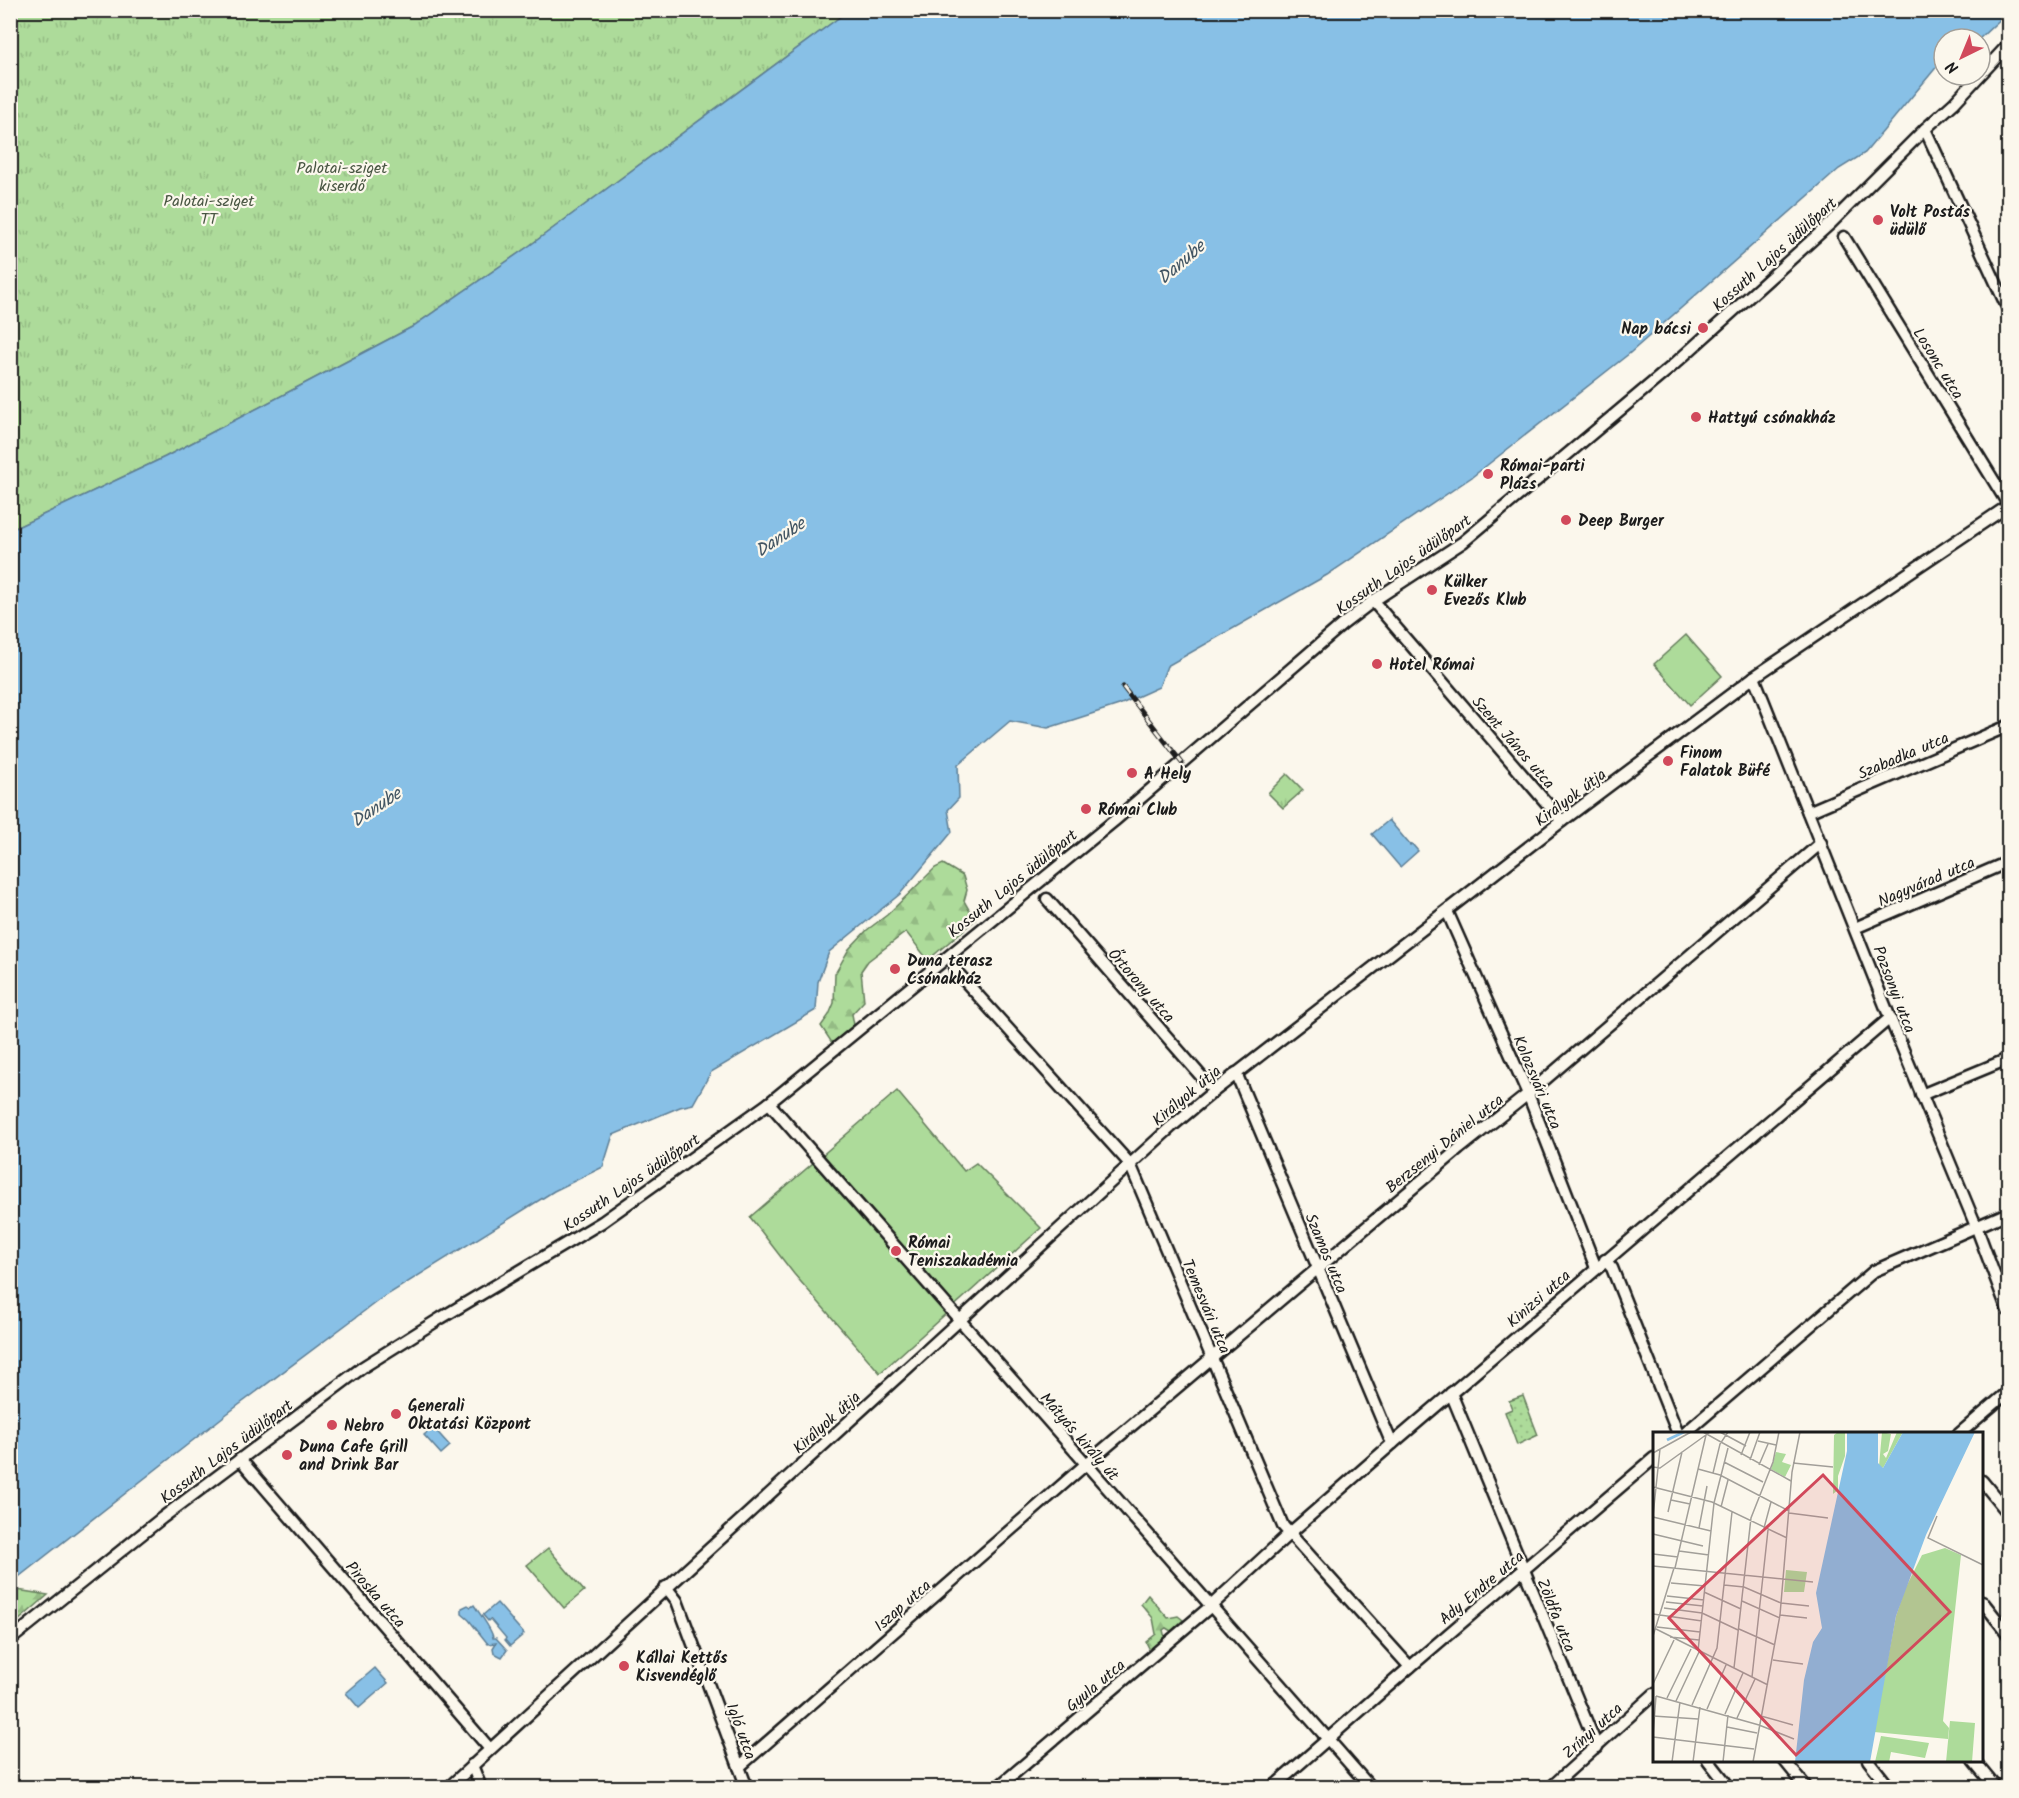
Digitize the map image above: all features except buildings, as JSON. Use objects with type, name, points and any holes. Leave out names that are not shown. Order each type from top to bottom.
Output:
[{"type":"street","name":"Kossuth Lajos üdülőpart","points":[[10,1640],[97,1569],[363,1367],[602,1222],[769,1103],[1114,821],[1343,624],[1373,601],[1463,542],[1670,368],[1831,223],[1954,103],[2008,45]]},
{"type":"street","points":[[1925,129],[2008,309]]},
{"type":"street","name":"Losonc utca","points":[[1844,237],[2008,505]]},
{"type":"street","name":"Királyok útja","points":[[448,1788],[1130,1164],[1214,1091],[1562,821],[1754,677],[2008,505]]},
{"type":"street","name":"Szent János utca","points":[[1373,601],[1562,821]]},
{"type":"street","name":"Pozsonyi utca","points":[[1754,677],[1921,1095],[1976,1226],[2008,1311]]},
{"type":"street","name":"Szabadka utca","points":[[1808,812],[2008,726]]},
{"type":"street","name":"Berzsenyi Dániel utca","points":[[1085,1465],[1459,1149],[1528,1094],[1821,843]]},
{"type":"street","name":"Nagyvárad utca","points":[[1855,928],[2008,862]]},
{"type":"street","name":"Őrtorony utca","points":[[1047,899],[1214,1091]]},
{"type":"street","name":"Kolozsvári utca","points":[[1447,911],[1528,1094],[1596,1268]]},
{"type":"street","name":"Temesvári utca","points":[[955,970],[1130,1164],[1284,1526],[1410,1666]]},
{"type":"street","name":"Kinizsi utca","points":[[1211,1606],[1393,1443],[1890,1018]]},
{"type":"street","points":[[1921,1095],[2008,1059]]},
{"type":"street","name":"Szamos utca","points":[[1236,1073],[1393,1443]]},
{"type":"street","name":"Mátyás király út","points":[[769,1103],[1371,1788]]},
{"type":"street","points":[[1686,1432],[1874,1271],[2008,1213]]},
{"type":"street","points":[[1605,1260],[1612,1268],[1677,1432]]},
{"type":"street","points":[[1961,1432],[2008,1392]]},
{"type":"street","name":"Zöldfa utca","points":[[1451,1393],[1597,1747]]},
{"type":"street","name":"Piroska utca","points":[[240,1459],[490,1749]]},
{"type":"street","name":"Ady Endre utca","points":[[1272,1788],[1410,1666],[1653,1459]]},
{"type":"street","name":"Iszap utca","points":[[739,1767],[1085,1465]]},
{"type":"street","points":[[1983,1482],[2008,1513]]},
{"type":"street","name":"Igló utca","points":[[666,1587],[677,1601],[747,1788]]},
{"type":"street","points":[[1983,1603],[2008,1634]]},
{"type":"street","name":"Gyula utca","points":[[997,1788],[1211,1606]]},
{"type":"street","name":"Zrínyi utca","points":[[1555,1786],[1653,1697]]},
{"type":"street","points":[[1708,1762],[1730,1788]]},
{"type":"street","points":[[1785,1762],[1807,1788]]},
{"type":"street","points":[[1869,1762],[1890,1788]]},
{"type":"street","points":[[1974,1762],[1996,1788]]},
{"type":"street","points":[[472,1765],[481,1788]]},
{"type":"green space","name":"Palotai-sziget TT","points":[[10,11],[848,11],[529,246],[412,327],[165,457],[11,530]]},
{"type":"green space","points":[[1686,635],[1722,676],[1690,705],[1654,664]]},
{"type":"green space","points":[[1287,774],[1303,790],[1283,808],[1268,793]]},
{"type":"green space","points":[[943,864],[963,876],[967,890],[964,901],[975,920],[928,960],[906,932],[868,961],[861,971],[864,1001],[852,1014],[854,1025],[832,1043],[821,1026],[834,1003],[835,974],[849,949],[935,868]]},
{"type":"green space","name":"Római Teniszakadémia","points":[[897,1091],[964,1171],[976,1163],[1041,1228],[880,1373],[794,1274],[750,1217]]},
{"type":"green space","points":[[1523,1396],[1538,1435],[1517,1445],[1505,1412],[1512,1409],[1509,1401]]},
{"type":"green space","points":[[548,1548],[584,1591],[564,1608],[527,1565]]},
{"type":"green space","points":[[11,1589],[48,1595],[11,1627]]},
{"type":"green space","points":[[1148,1595],[1168,1618],[1178,1616],[1183,1620],[1171,1631],[1166,1628],[1163,1630],[1165,1638],[1150,1650],[1146,1642],[1156,1634],[1153,1618],[1141,1604]]},
{"type":"water","name":"Danube","points":[[848,11],[2008,12],[1992,27],[1932,27],[1932,72],[1865,153],[1839,169],[1630,353],[1472,477],[1327,575],[1167,666],[1159,687],[1119,705],[1048,728],[1010,721],[958,765],[959,798],[948,810],[952,832],[900,894],[829,952],[818,982],[816,1010],[711,1072],[693,1104],[680,1107],[613,1135],[603,1167],[554,1191],[379,1300],[224,1416],[11,1583],[11,530],[165,457],[412,327],[529,246]]},
{"type":"water","points":[[1389,820],[1418,851],[1400,867],[1372,834]]},
{"type":"water","points":[[433,1427],[450,1446],[441,1454],[424,1435]]},
{"type":"water","points":[[497,1603],[524,1634],[510,1646],[490,1619],[488,1621],[483,1615]]},
{"type":"water","points":[[468,1605],[471,1607],[474,1605],[493,1638],[496,1638],[507,1650],[502,1657],[494,1653],[493,1648],[496,1643],[488,1644],[462,1614],[462,1608]]},
{"type":"water","points":[[375,1668],[388,1683],[359,1708],[346,1693]]},
{"type":"railway","points":[[1123,687],[1182,763]]},
{"type":"place","name":"Volt Postás üdülő","points":[[1878,220]]},
{"type":"place","name":"Nap bácsi","points":[[1703,328]]},
{"type":"place","name":"Hattyú csónakház","points":[[1696,417]]},
{"type":"place","name":"Római-parti Plázs","points":[[1488,474]]},
{"type":"place","name":"Deep Burger","points":[[1566,520]]},
{"type":"place","name":"Külker Evezős Klub","points":[[1432,590]]},
{"type":"place","name":"Hotel Római","points":[[1377,664]]},
{"type":"place","name":"Finom Falatok Büfé","points":[[1668,761]]},
{"type":"place","name":"A Hely","points":[[1132,773]]},
{"type":"place","name":"Római Club","points":[[1086,809]]},
{"type":"place","name":"Duna terasz Csónakház","points":[[895,969]]},
{"type":"place","name":"Római Teniszakadémia","points":[[896,1251]]},
{"type":"place","name":"Generali Oktatási Központ","points":[[396,1414]]},
{"type":"place","name":"Nebro","points":[[332,1425]]},
{"type":"place","name":"Duna Cafe Grill and Drink Bar","points":[[287,1455]]},
{"type":"place","name":"Kállai Kettős Kisvendéglő","points":[[624,1666]]},
{"type":"park label","name":"Palotai-sziget kiserdő","points":[[342,176]]}]
